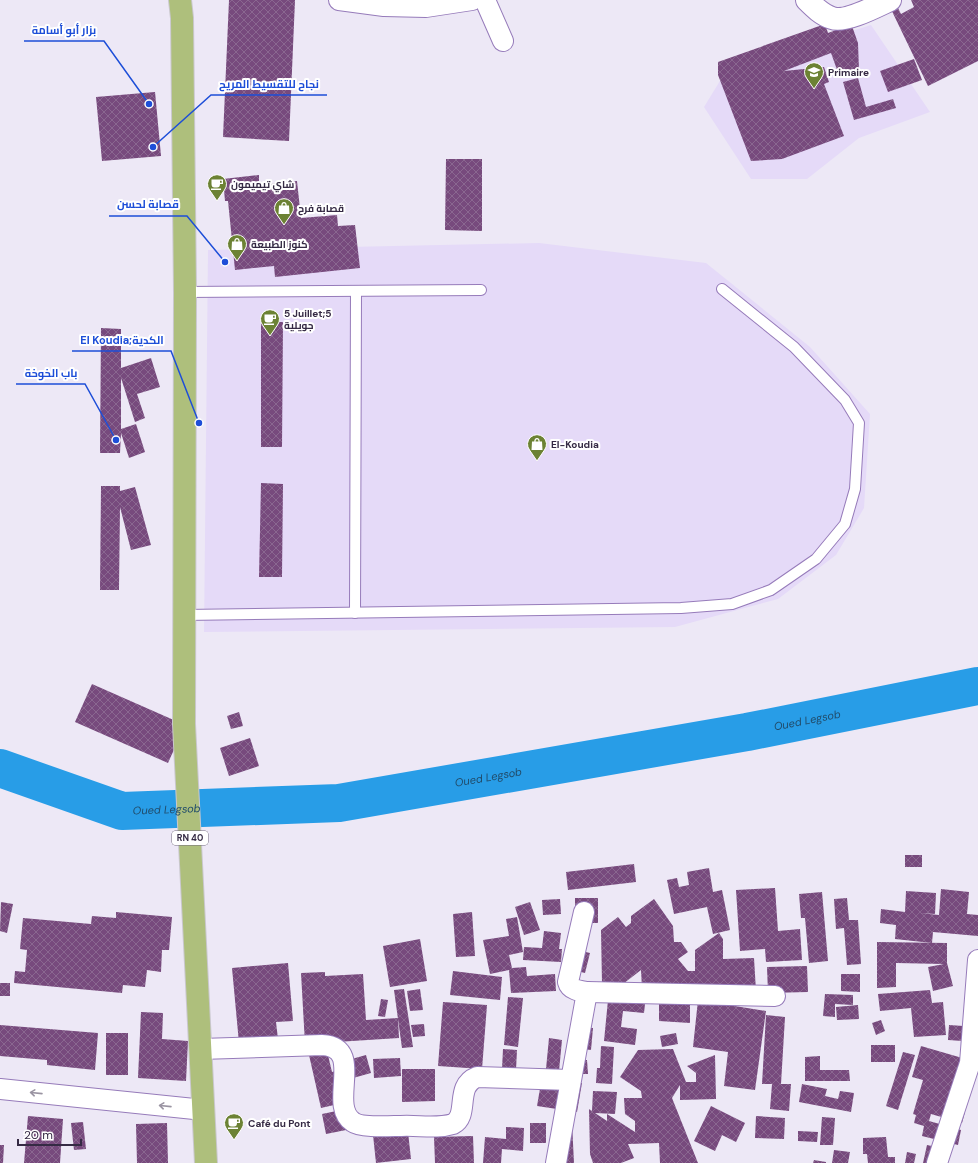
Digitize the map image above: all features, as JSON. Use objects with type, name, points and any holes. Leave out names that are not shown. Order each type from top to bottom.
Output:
[{"type":"main road","name":"RN 40","points":[[180,0],[182,18],[185,292],[184,724],[206,1163]]},
{"type":"street","points":[[339,0],[384,6],[419,7],[472,0]]},
{"type":"street","points":[[485,0],[503,42]]},
{"type":"street","points":[[807,0],[826,15],[837,20],[890,0]]},
{"type":"street","points":[[584,912],[568,982],[569,985],[576,990],[587,992],[775,996]]},
{"type":"street","points":[[937,1163],[974,1063],[978,960]]},
{"type":"street","points":[[556,1163],[587,992]]},
{"type":"street","points":[[201,1049],[322,1045],[335,1047],[340,1051],[344,1061],[345,1108],[352,1122],[358,1124],[382,1126],[453,1124],[458,1121],[466,1086],[470,1081],[477,1077],[570,1080]]},
{"type":"street","points":[[0,1089],[204,1110]]},
{"type":"lane","points":[[184,615],[680,608],[732,604],[772,590],[816,558],[845,524],[855,489],[859,423],[845,400],[794,347],[722,289]]},
{"type":"lane","points":[[355,613],[356,290]]},
{"type":"lane","points":[[185,292],[481,290]]},
{"type":"shaded area","name":"Primaire","points":[[871,25],[930,112],[859,138],[807,179],[751,179],[704,107],[726,71]]},
{"type":"shaded area","name":"El-Koudia","points":[[539,243],[706,263],[810,347],[870,414],[864,508],[836,555],[778,599],[675,627],[204,632],[208,250]]},
{"type":"building","points":[[229,0],[295,0],[289,141],[223,137]]},
{"type":"building","points":[[894,0],[901,14],[914,7],[911,0],[978,0],[978,61],[928,86],[888,3]]},
{"type":"building","points":[[825,24],[828,33],[844,27],[852,26],[858,43],[859,70],[840,78],[831,53],[784,71],[824,67],[829,82],[824,84],[844,136],[782,159],[751,161],[718,75],[718,62]]},
{"type":"building","points":[[914,59],[922,80],[888,92],[880,71]]},
{"type":"building","points":[[858,78],[866,107],[893,99],[896,108],[854,120],[843,82]]},
{"type":"building","points":[[155,92],[161,156],[102,161],[96,97]]},
{"type":"building","points":[[446,159],[482,159],[482,231],[445,230]]},
{"type":"building","name":"قصابة فرح","points":[[259,175],[259,185],[297,181],[301,218],[337,215],[338,226],[355,225],[360,268],[275,277],[274,266],[235,270],[228,201],[225,201],[223,179]]},
{"type":"building","points":[[261,322],[283,322],[282,447],[261,447]]},
{"type":"building","points":[[101,328],[121,329],[121,368],[151,358],[160,387],[137,394],[145,418],[135,422],[121,378],[121,429],[136,424],[145,452],[129,458],[121,433],[120,453],[100,453]]},
{"type":"building","points":[[261,483],[283,484],[282,577],[259,577]]},
{"type":"building","points":[[101,486],[120,486],[120,491],[135,487],[151,545],[131,550],[120,507],[119,590],[100,590]]},
{"type":"building","points":[[92,684],[185,725],[168,763],[75,722]]},
{"type":"building","points":[[239,712],[243,726],[231,729],[227,716]]},
{"type":"building","points":[[250,738],[259,766],[229,776],[220,748]]},
{"type":"building","points":[[905,855],[922,855],[922,867],[905,867]]},
{"type":"building","points":[[634,864],[636,882],[568,890],[566,872]]},
{"type":"building","points":[[709,868],[713,892],[722,890],[730,930],[713,934],[707,907],[674,914],[667,880],[677,878],[679,887],[689,885],[687,872]]},
{"type":"building","points":[[775,888],[778,931],[800,929],[802,960],[766,962],[765,949],[740,951],[736,890]]},
{"type":"building","points":[[941,889],[969,892],[967,914],[978,915],[978,936],[933,932],[932,943],[895,939],[896,925],[880,923],[881,909],[905,912],[906,891],[936,893],[935,914],[920,913],[939,915]]},
{"type":"building","points":[[822,892],[828,961],[809,963],[805,918],[801,918],[799,894]]},
{"type":"building","points":[[575,898],[598,898],[598,923],[575,923]]},
{"type":"building","points":[[847,898],[849,920],[858,920],[861,964],[847,965],[844,928],[836,929],[834,899]]},
{"type":"building","points":[[560,899],[561,914],[543,915],[542,900]]},
{"type":"building","points":[[654,899],[673,926],[674,942],[681,942],[688,952],[678,959],[688,971],[695,971],[695,950],[719,933],[723,939],[723,959],[754,958],[756,991],[642,988],[641,970],[623,984],[602,984],[601,930],[618,917],[626,927],[631,923],[631,916]]},
{"type":"building","points":[[1,902],[13,904],[7,933],[0,931]]},
{"type":"building","points":[[530,902],[540,930],[524,935],[515,907]]},
{"type":"building","points":[[116,912],[172,917],[169,950],[162,950],[161,972],[147,970],[145,987],[123,985],[122,993],[14,983],[15,971],[25,972],[27,950],[20,949],[23,918],[91,924],[92,916],[116,918]]},
{"type":"building","points":[[472,912],[475,956],[456,957],[453,914]]},
{"type":"building","points":[[517,917],[523,952],[509,955],[512,968],[526,967],[527,976],[555,974],[556,991],[511,993],[509,970],[490,974],[483,940],[509,936],[506,919]]},
{"type":"building","points":[[544,931],[561,933],[559,949],[562,949],[561,962],[523,960],[524,947],[542,948]]},
{"type":"building","points":[[420,939],[427,981],[390,987],[383,946]]},
{"type":"building","points":[[877,942],[947,943],[947,963],[953,986],[933,991],[928,967],[944,964],[896,963],[896,987],[877,988]]},
{"type":"building","points":[[577,950],[590,953],[585,973],[573,970]]},
{"type":"building","points":[[288,963],[293,1021],[276,1022],[278,1039],[239,1043],[232,968]]},
{"type":"building","points":[[807,966],[808,992],[768,993],[767,967]]},
{"type":"building","points":[[453,971],[502,977],[500,1000],[450,995]]},
{"type":"building","points":[[325,972],[325,976],[363,974],[366,1020],[398,1018],[399,1038],[305,1044],[301,973]]},
{"type":"building","points":[[841,974],[860,974],[860,992],[841,991]]},
{"type":"building","points":[[0,983],[10,983],[10,996],[0,996]]},
{"type":"building","points":[[404,989],[413,1047],[402,1048],[394,990]]},
{"type":"building","points":[[420,989],[423,1010],[410,1011],[407,991]]},
{"type":"building","points":[[930,990],[932,1003],[943,1002],[946,1035],[914,1037],[911,1008],[880,1011],[878,994]]},
{"type":"building","points":[[825,994],[853,995],[853,1005],[835,1004],[835,1017],[823,1016]]},
{"type":"building","points":[[508,997],[523,998],[518,1047],[504,1045]]},
{"type":"building","points":[[381,999],[388,1000],[385,1017],[378,1016]]},
{"type":"building","points":[[608,1000],[645,1004],[644,1013],[623,1011],[621,1027],[637,1029],[635,1045],[604,1041]]},
{"type":"building","points":[[698,1000],[766,1011],[755,1090],[724,1086],[728,1052],[693,1047]]},
{"type":"building","points":[[443,1002],[487,1005],[482,1069],[438,1066]]},
{"type":"building","points":[[659,1002],[690,1003],[690,1023],[659,1021]]},
{"type":"building","points":[[858,1005],[859,1019],[837,1020],[836,1007]]},
{"type":"building","points":[[141,1012],[163,1013],[162,1039],[188,1041],[186,1081],[138,1078]]},
{"type":"building","points":[[766,1015],[785,1017],[781,1084],[791,1084],[789,1111],[770,1109],[772,1084],[762,1084]]},
{"type":"building","points":[[881,1020],[885,1031],[876,1035],[872,1023]]},
{"type":"building","points":[[424,1024],[425,1036],[413,1037],[411,1025]]},
{"type":"building","points":[[0,1025],[98,1033],[95,1070],[47,1065],[47,1060],[0,1056]]},
{"type":"building","points":[[949,1025],[978,1027],[977,1042],[948,1040]]},
{"type":"building","points":[[578,1027],[593,1028],[591,1050],[575,1048]]},
{"type":"building","points":[[106,1033],[128,1033],[128,1075],[106,1075]]},
{"type":"building","points":[[676,1033],[678,1044],[662,1047],[660,1036]]},
{"type":"building","points":[[549,1038],[562,1040],[559,1071],[546,1069]]},
{"type":"building","points":[[871,1045],[895,1045],[895,1062],[871,1062]]},
{"type":"building","points":[[601,1046],[614,1047],[612,1084],[596,1083],[597,1068],[600,1068]]},
{"type":"building","points":[[921,1046],[976,1062],[962,1111],[965,1112],[962,1123],[931,1114],[929,1121],[961,1130],[958,1145],[922,1136],[924,1126],[914,1123],[916,1115],[913,1114],[923,1080],[912,1077]]},
{"type":"building","points":[[503,1049],[517,1050],[516,1070],[502,1069]]},
{"type":"building","points":[[673,1049],[686,1082],[696,1082],[696,1073],[687,1066],[715,1055],[716,1099],[680,1100],[680,1085],[672,1098],[698,1163],[660,1163],[659,1143],[628,1144],[634,1158],[621,1163],[593,1163],[590,1154],[589,1109],[592,1111],[593,1091],[617,1092],[615,1114],[595,1113],[607,1121],[607,1114],[635,1132],[635,1121],[625,1114],[624,1098],[642,1098],[641,1091],[620,1077],[638,1050]]},
{"type":"building","points":[[327,1051],[332,1072],[339,1070],[347,1102],[321,1108],[309,1055]]},
{"type":"building","points":[[903,1052],[915,1055],[898,1110],[886,1106]]},
{"type":"building","points":[[366,1055],[371,1073],[353,1078],[348,1060]]},
{"type":"building","points":[[820,1056],[820,1070],[849,1070],[850,1081],[805,1081],[805,1057]]},
{"type":"building","points":[[400,1058],[401,1076],[374,1078],[373,1059]]},
{"type":"building","points":[[572,1060],[587,1060],[588,1074],[572,1074]]},
{"type":"building","points":[[402,1069],[435,1069],[435,1101],[402,1102]]},
{"type":"building","points":[[542,1077],[582,1083],[577,1112],[537,1106]]},
{"type":"building","points":[[802,1084],[827,1089],[825,1096],[838,1099],[840,1091],[854,1093],[851,1112],[799,1102]]},
{"type":"building","points":[[711,1106],[745,1123],[736,1142],[722,1135],[715,1151],[694,1141]]},
{"type":"building","points":[[351,1108],[356,1128],[326,1134],[322,1114]]},
{"type":"building","points":[[28,1116],[63,1119],[60,1163],[24,1163]]},
{"type":"building","points":[[756,1116],[785,1118],[784,1139],[755,1138]]},
{"type":"building","points":[[822,1117],[835,1118],[833,1145],[820,1145]]},
{"type":"building","points":[[83,1122],[86,1149],[74,1150],[71,1123]]},
{"type":"building","points":[[167,1123],[168,1163],[137,1163],[136,1124]]},
{"type":"building","points":[[530,1123],[546,1123],[546,1143],[530,1143]]},
{"type":"building","points":[[572,1123],[574,1163],[556,1163],[550,1159],[549,1143],[564,1142]]},
{"type":"building","points":[[506,1127],[524,1128],[523,1151],[502,1149],[501,1163],[483,1163],[485,1137],[506,1139]]},
{"type":"building","points":[[798,1131],[818,1132],[817,1142],[798,1141]]},
{"type":"building","points":[[408,1132],[411,1159],[376,1163],[373,1135]]},
{"type":"building","points":[[473,1136],[474,1163],[435,1163],[434,1137]]},
{"type":"building","points":[[886,1137],[888,1157],[895,1157],[895,1163],[868,1163],[867,1154],[863,1154],[863,1138]]},
{"type":"building","points":[[0,1145],[4,1145],[3,1163],[0,1163]]},
{"type":"building","points":[[927,1145],[942,1148],[939,1163],[923,1163]]},
{"type":"building","points":[[834,1150],[850,1152],[848,1163],[832,1163]]},
{"type":"building","points":[[907,1152],[916,1154],[914,1163],[905,1163]]},
{"type":"building","points":[[814,1160],[826,1162],[826,1163],[813,1163]]},
{"type":"waterway","name":"Oued Legsob","points":[[0,768],[122,811],[339,803],[747,732],[978,686]]},
{"type":"place","name":"Primaire","points":[[814,89]]},
{"type":"place","name":"بزار أبو أسامة","points":[[149,104]]},
{"type":"place","name":"نجاح للتقسيط المريح","points":[[153,147]]},
{"type":"place","name":"شاي تيميمون","points":[[217,201]]},
{"type":"place","name":"قصابة فرح","points":[[284,225]]},
{"type":"place","name":"كنوز الطبيعة","points":[[237,261]]},
{"type":"place","name":"قصابة لحسن","points":[[225,262]]},
{"type":"place","name":"5 Juillet;5 جويلية","points":[[270,336]]},
{"type":"place","name":"El Koudia;الكدية","points":[[199,423]]},
{"type":"place","name":"باب الخوخة","points":[[116,440]]},
{"type":"place","name":"El-Koudia","points":[[537,461]]},
{"type":"place","name":"Café du Pont","points":[[234,1140]]}]
